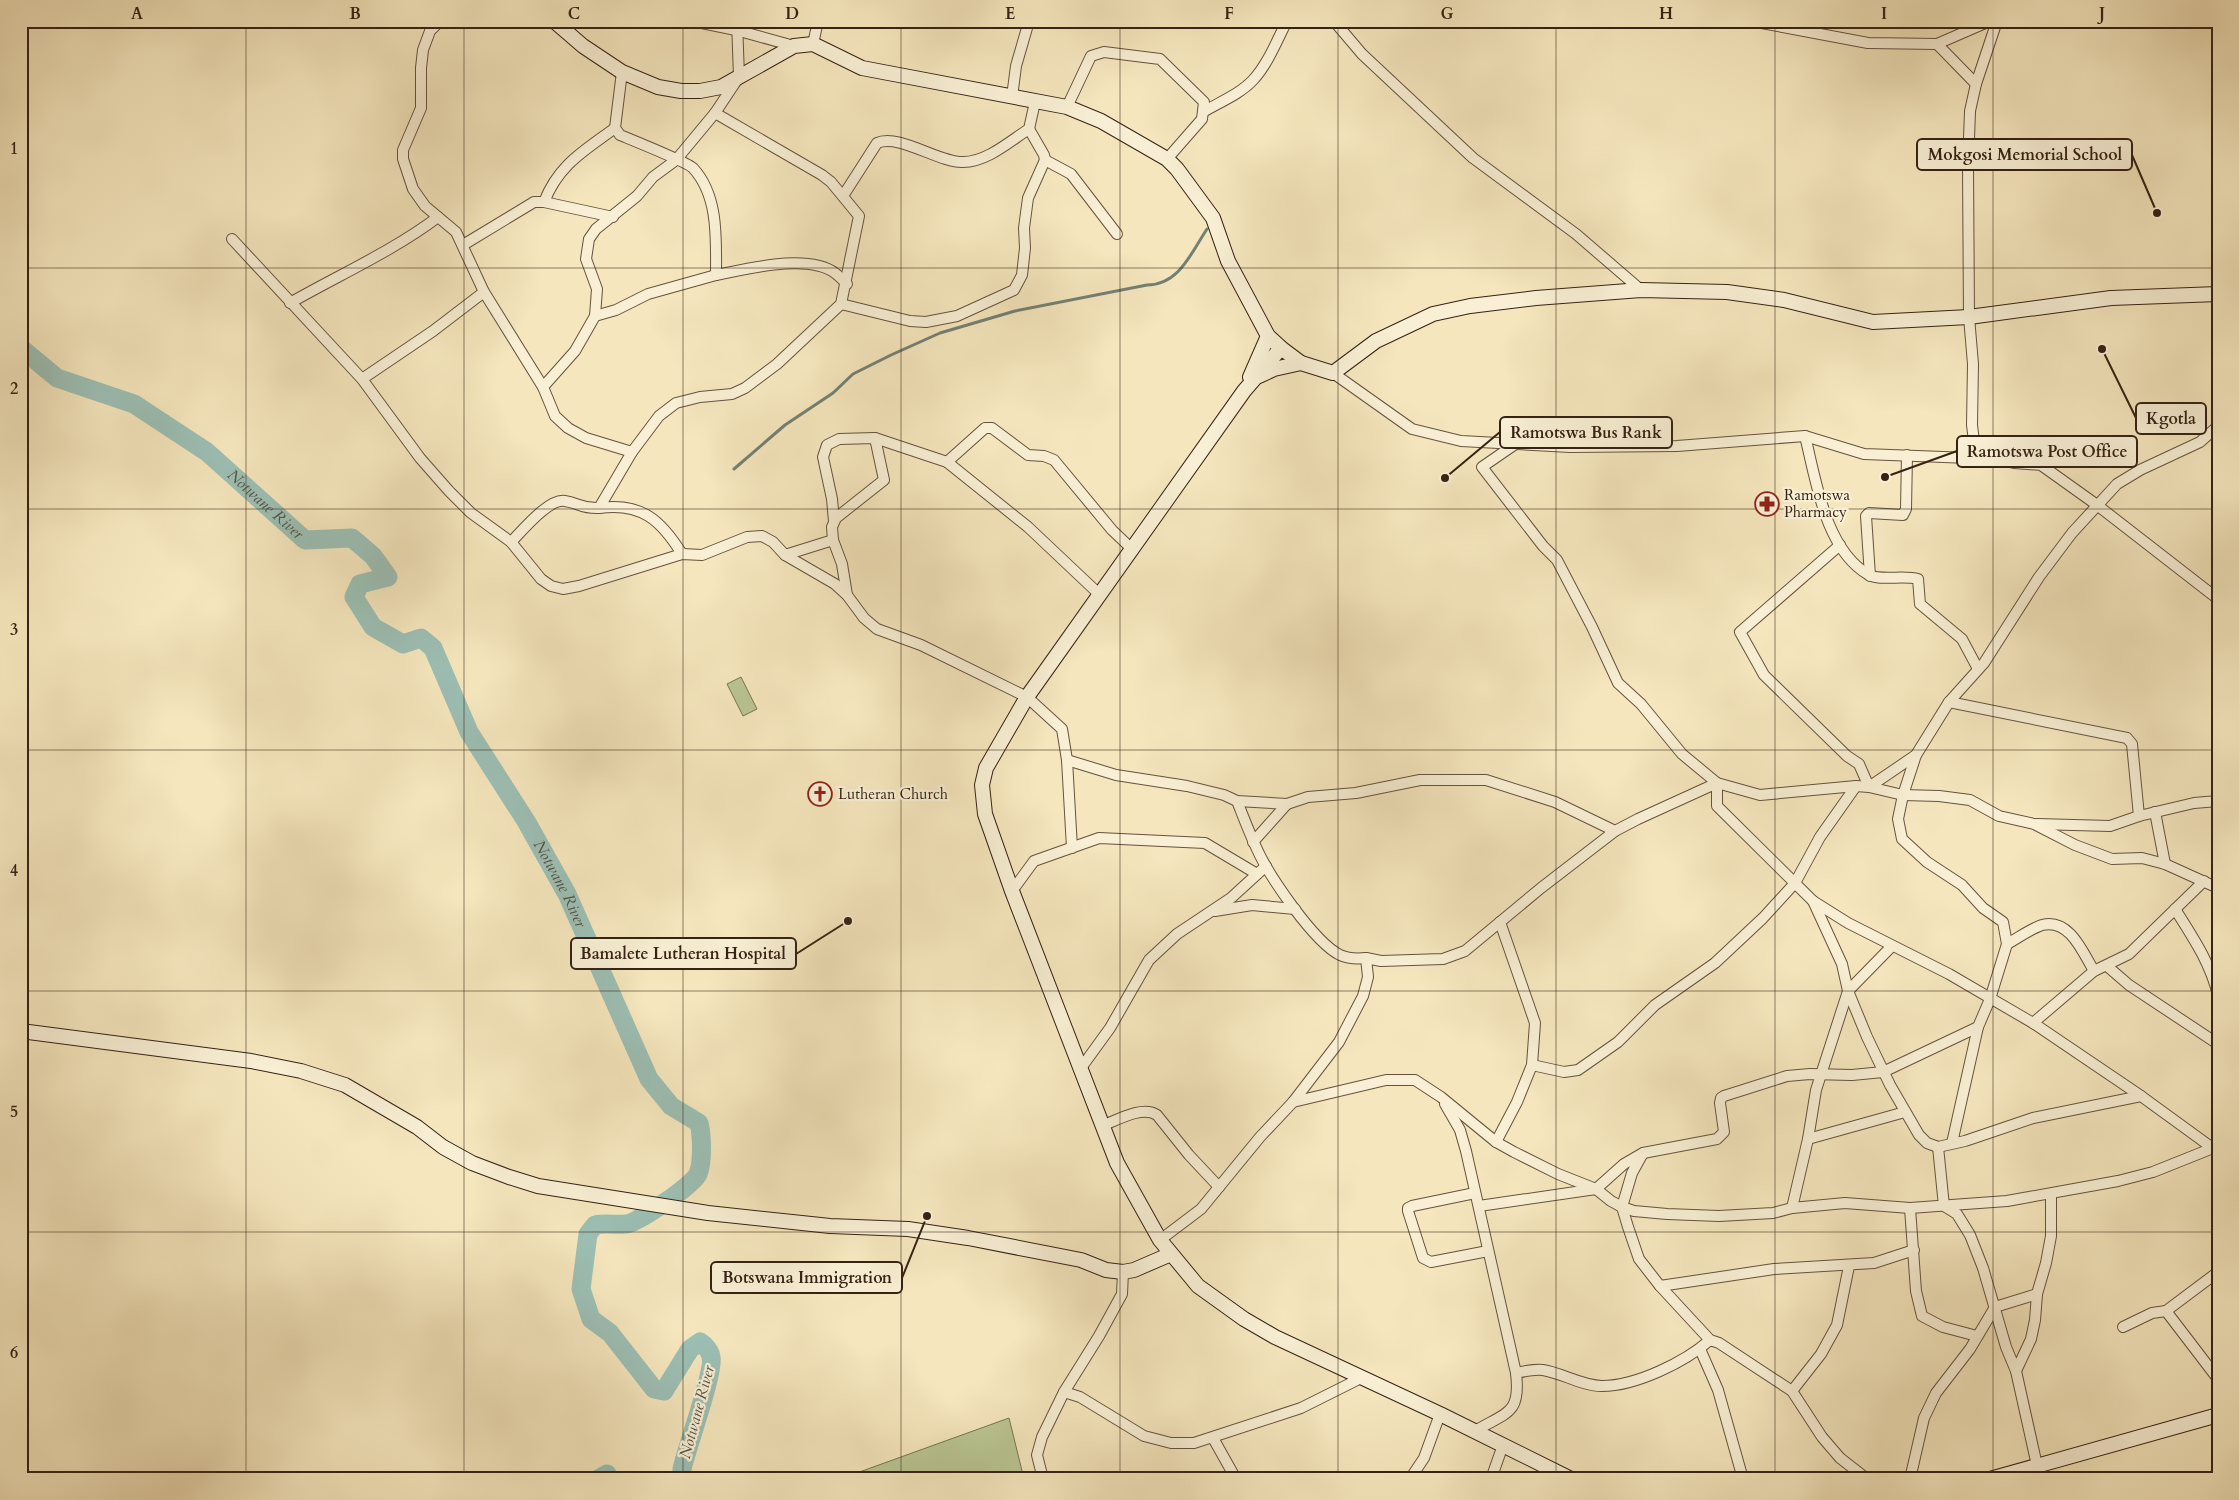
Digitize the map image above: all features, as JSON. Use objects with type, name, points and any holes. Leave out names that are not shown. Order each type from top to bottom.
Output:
[{"type":"street","points":[[440,21],[430,31],[423,50],[420,68],[421,108],[403,150],[403,159],[413,188],[425,206],[456,232],[484,292],[543,387],[555,416],[568,428],[607,446],[632,452]]},
{"type":"street","points":[[554,21],[583,46],[622,72],[658,86],[681,91],[700,91],[721,87],[794,46],[813,44],[869,70],[1067,107],[1101,121],[1167,158],[1213,218],[1228,261],[1260,325],[1268,336],[1301,363],[1333,373],[1412,429],[1461,441],[1514,445],[1677,446],[1805,436],[1864,454],[1976,458],[2041,466],[2097,505],[2218,599]]},
{"type":"street","points":[[692,21],[736,26],[794,46]]},
{"type":"street","points":[[813,44],[818,21]]},
{"type":"street","points":[[1012,97],[1016,66],[1029,21]]},
{"type":"street","points":[[1203,112],[1236,93],[1253,80],[1261,71],[1287,21]]},
{"type":"street","points":[[1334,21],[1362,54],[1473,158],[1576,234],[1641,290]]},
{"type":"street","points":[[1751,21],[1868,43],[1937,44],[1990,21]]},
{"type":"street","points":[[1976,458],[1972,425],[1973,364],[1969,318],[1968,166],[1970,111],[1976,84],[1997,21]]},
{"type":"street","points":[[543,387],[575,351],[595,316],[597,289],[586,259],[589,239],[596,229],[637,196],[653,177],[676,160],[715,113],[739,77],[736,26]]},
{"type":"street","points":[[1937,44],[1976,84]]},
{"type":"street","points":[[1067,107],[1091,56],[1104,52],[1160,59],[1204,102],[1202,119],[1167,158]]},
{"type":"street","points":[[544,202],[557,175],[571,161],[614,128],[622,72]]},
{"type":"street","points":[[841,304],[910,321],[926,322],[957,316],[1014,290],[1022,275],[1026,248],[1024,228],[1028,198],[1045,160],[1029,129],[1035,102]]},
{"type":"street","points":[[599,508],[632,452],[658,416],[676,403],[700,397],[732,394],[745,388],[777,364],[841,304],[847,284],[860,220],[857,213],[831,182],[810,167],[715,113]]},
{"type":"street","points":[[614,128],[620,135],[693,167],[704,184],[716,233],[716,275]]},
{"type":"street","points":[[843,196],[874,146],[882,140],[963,162],[989,154],[1029,129]]},
{"type":"street","points":[[1045,160],[1071,174],[1117,234]]},
{"type":"street","points":[[463,245],[528,204],[544,202],[613,216]]},
{"type":"street","points":[[290,303],[384,252],[438,217]]},
{"type":"street","points":[[232,239],[362,379],[420,458],[449,491],[471,513],[511,542],[541,579],[551,586],[563,589],[682,554],[702,555],[747,538],[762,536],[772,542],[785,555],[835,584],[847,595],[864,618],[877,629],[921,645],[1027,697],[1062,728],[1067,760],[1072,848]]},
{"type":"street","points":[[595,316],[616,310],[648,294],[716,275],[776,263],[824,267],[835,272],[847,284]]},
{"type":"street","points":[[1333,373],[1376,341],[1433,314],[1470,306],[1536,298],[1641,290],[1736,293],[1784,300],[1873,322],[1969,318],[2111,298],[2218,294]]},
{"type":"street","points":[[362,379],[433,331],[484,292]]},
{"type":"street","points":[[1248,386],[1268,336]]},
{"type":"street","points":[[1281,348],[1248,386],[1027,697],[986,768],[982,785],[985,814],[1012,891],[1117,1163],[1160,1240],[1198,1286],[1244,1319],[1290,1345],[1440,1414],[1571,1479]]},
{"type":"street","points":[[1248,386],[1263,373],[1301,363]]},
{"type":"street","points":[[1952,1143],[1978,1027],[1990,999],[2007,944],[2003,922],[1983,908],[1962,885],[1927,862],[1902,839],[1898,819],[1903,795],[1916,754],[1949,702],[1978,669],[2039,577],[2072,533],[2097,505],[2117,484],[2140,470],[2200,442],[2218,426]]},
{"type":"street","points":[[947,462],[986,428],[992,428],[1028,455],[1044,456],[1054,460],[1112,530],[1133,550]]},
{"type":"street","points":[[1805,436],[1820,500],[1835,538],[1840,545],[1856,565],[1870,576],[1918,579],[1919,602],[1962,639],[1978,669]]},
{"type":"street","points":[[847,595],[842,564],[833,540],[832,499],[823,457],[827,445],[839,439],[875,438],[947,462],[1028,527],[1100,595]]},
{"type":"street","points":[[834,521],[884,480],[875,438]]},
{"type":"street","points":[[1514,445],[1482,467],[1543,546],[1558,560],[1618,682],[1641,704],[1682,754],[1716,783],[1760,795],[1856,786],[1870,787],[1903,795],[1939,796],[1970,800],[1999,816],[2034,824],[2110,826],[2155,812],[2194,803],[2218,801]]},
{"type":"street","points":[[1870,576],[1866,516],[1869,513],[1903,515],[1906,509],[1907,456]]},
{"type":"street","points":[[511,542],[548,506],[559,500],[568,501],[580,507],[623,507],[655,519],[665,528],[682,554]]},
{"type":"street","points":[[785,555],[833,540]]},
{"type":"street","points":[[1840,545],[1740,632],[1764,675],[1847,756],[1859,764],[1870,787]]},
{"type":"street","points":[[1949,702],[2127,738],[2132,744],[2139,816]]},
{"type":"street","points":[[1870,787],[1916,754]]},
{"type":"street","points":[[1067,760],[1116,775],[1188,786],[1224,795],[1237,801],[1287,804],[1308,798],[1356,793],[1420,780],[1486,780],[1555,802],[1616,831]]},
{"type":"street","points":[[1237,801],[1266,866],[1295,909],[1316,934],[1339,954],[1354,960],[1366,958],[1396,961],[1448,958],[1466,951],[1583,854],[1616,831],[1716,783]]},
{"type":"street","points":[[1716,783],[1717,806],[1813,901],[1848,923],[1949,974],[2033,1023],[2141,1096],[2215,1150]]},
{"type":"street","points":[[1532,1065],[1564,1072],[1578,1070],[1618,1042],[1655,1005],[1715,963],[1763,918],[1795,883],[1820,837],[1856,786]]},
{"type":"street","points":[[1254,842],[1287,804]]},
{"type":"street","points":[[2155,812],[2165,864]]},
{"type":"street","points":[[2034,824],[2075,845],[2112,859],[2142,858],[2165,864],[2218,888]]},
{"type":"street","points":[[1012,891],[1034,861],[1099,838],[1205,843],[1257,874]]},
{"type":"street","points":[[1081,1068],[1110,1028],[1149,960],[1177,934],[1231,898],[1266,866]]},
{"type":"street","points":[[2033,1023],[2094,971],[2108,966],[2129,954],[2174,908],[2204,881]]},
{"type":"street","points":[[1813,901],[1842,964],[1848,991],[1883,1072],[1919,1136],[1927,1143],[1938,1147],[1984,1135],[2033,1118],[2141,1096]]},
{"type":"street","points":[[1209,912],[1252,905],[1295,909]]},
{"type":"street","points":[[2174,908],[2204,954],[2218,995]]},
{"type":"street","points":[[1496,1142],[1517,1102],[1532,1065],[1535,1023],[1500,922]]},
{"type":"street","points":[[2007,944],[2042,925],[2059,925],[2071,934],[2094,971]]},
{"type":"street","points":[[1792,1208],[1821,1074],[1848,991],[1892,946]]},
{"type":"street","points":[[1160,1240],[1201,1210],[1260,1136],[1293,1102],[1339,1042],[1357,1010],[1368,977],[1366,958]]},
{"type":"street","points":[[2108,966],[2130,985],[2218,1044]]},
{"type":"street","points":[[1479,1206],[1596,1189],[1624,1164],[1643,1153],[1717,1139],[1723,1135],[1720,1102],[1724,1096],[1787,1076],[1852,1075],[1883,1072],[1978,1027]]},
{"type":"street","points":[[21,1031],[251,1061],[301,1071],[345,1085],[417,1127],[443,1147],[472,1163],[523,1182],[574,1192],[708,1213],[938,1234],[1081,1260],[1106,1270],[1123,1272],[1134,1270],[1171,1254]]},
{"type":"street","points":[[1293,1102],[1386,1080],[1415,1080],[1441,1097],[1496,1142],[1558,1174],[1596,1189],[1622,1207],[1634,1211],[1718,1216],[1772,1213],[1792,1208],[1845,1203],[1910,1208],[1944,1206],[2051,1194],[2153,1172],[2215,1150]]},
{"type":"street","points":[[1441,1097],[1460,1130],[1516,1373],[1518,1392],[1515,1405],[1508,1413],[1475,1431]]},
{"type":"street","points":[[1102,1126],[1141,1112],[1152,1111],[1219,1187]]},
{"type":"street","points":[[1808,1139],[1905,1112]]},
{"type":"street","points":[[1938,1147],[1944,1206]]},
{"type":"street","points":[[1643,1153],[1632,1173],[1622,1207],[1639,1259],[1660,1286],[1710,1340],[1719,1343],[1792,1390],[1822,1437],[1840,1458],[1867,1479]]},
{"type":"street","points":[[1475,1193],[1412,1206],[1408,1208],[1408,1211],[1423,1258],[1426,1261],[1431,1262],[1488,1251]]},
{"type":"street","points":[[2016,1371],[2031,1339],[2037,1294],[2051,1236],[2051,1194]]},
{"type":"street","points":[[1944,1206],[1957,1214],[1970,1235],[1984,1268],[2016,1371],[2038,1472]]},
{"type":"street","points":[[1910,1208],[1916,1291],[1922,1316],[1943,1327],[1977,1336]]},
{"type":"street","points":[[1660,1286],[1774,1269],[1874,1263],[1914,1250]]},
{"type":"street","points":[[1792,1390],[1821,1354],[1837,1325],[1849,1266]]},
{"type":"street","points":[[1043,1479],[1037,1455],[1042,1437],[1064,1392],[1099,1336],[1122,1294],[1123,1272]]},
{"type":"street","points":[[2123,1327],[2152,1313],[2166,1312],[2218,1272]]},
{"type":"street","points":[[1910,1479],[1924,1418],[1936,1393],[1970,1348],[1995,1307],[2037,1294]]},
{"type":"street","points":[[2166,1312],[2218,1379]]},
{"type":"street","points":[[1516,1373],[1542,1370],[1601,1386],[1630,1382],[1660,1370],[1700,1349],[1710,1340]]},
{"type":"street","points":[[1700,1349],[1718,1390],[1743,1479]]},
{"type":"street","points":[[1064,1392],[1080,1397],[1144,1436],[1171,1443],[1194,1443],[1301,1408],[1361,1378]]},
{"type":"street","points":[[1410,1479],[1424,1458],[1440,1414]]},
{"type":"street","points":[[1990,1479],[2038,1472],[2218,1414]]},
{"type":"street","points":[[1213,1438],[1236,1479]]},
{"type":"street","points":[[1491,1479],[1502,1446]]},
{"type":"green space","points":[[741,677],[757,709],[743,716],[727,684]]},
{"type":"green space","points":[[1009,1418],[1024,1479],[840,1479]]},
{"type":"waterway","points":[[734,469],[785,425],[833,393],[853,374],[940,333],[1015,311],[1158,284],[1168,280],[1183,266],[1207,229]]},
{"type":"waterway","name":"Notwane River","points":[[21,348],[57,378],[134,404],[207,452],[305,540],[352,538],[373,556],[388,577],[360,584],[354,597],[373,627],[403,644],[421,638],[433,648],[469,732],[526,821],[567,894],[649,1079],[671,1106],[699,1123],[701,1163],[698,1174],[677,1194],[632,1222],[626,1224],[595,1225],[588,1234],[581,1289],[591,1319],[610,1333],[654,1389],[664,1391],[690,1349],[700,1342],[710,1353],[709,1377],[682,1469],[683,1479]]},
{"type":"waterway","name":"Notwane River","points":[[598,1479],[607,1474],[610,1479]]},
{"type":"place","name":"Mokgosi Memorial School","points":[[2157,213]]},
{"type":"place","name":"Kgotla","points":[[2102,349]]},
{"type":"place","name":"Ramotswa Post Office","points":[[1885,477]]},
{"type":"place","name":"Ramotswa Bus Rank","points":[[1445,478]]},
{"type":"place","name":"Ramotswa Pharmacy","points":[[1767,504]]},
{"type":"place","name":"Lutheran Church","points":[[820,794]]},
{"type":"place","name":"Bamalete Lutheran Hospital","points":[[848,921]]},
{"type":"place","name":"Botswana Immigration","points":[[927,1216]]}]
